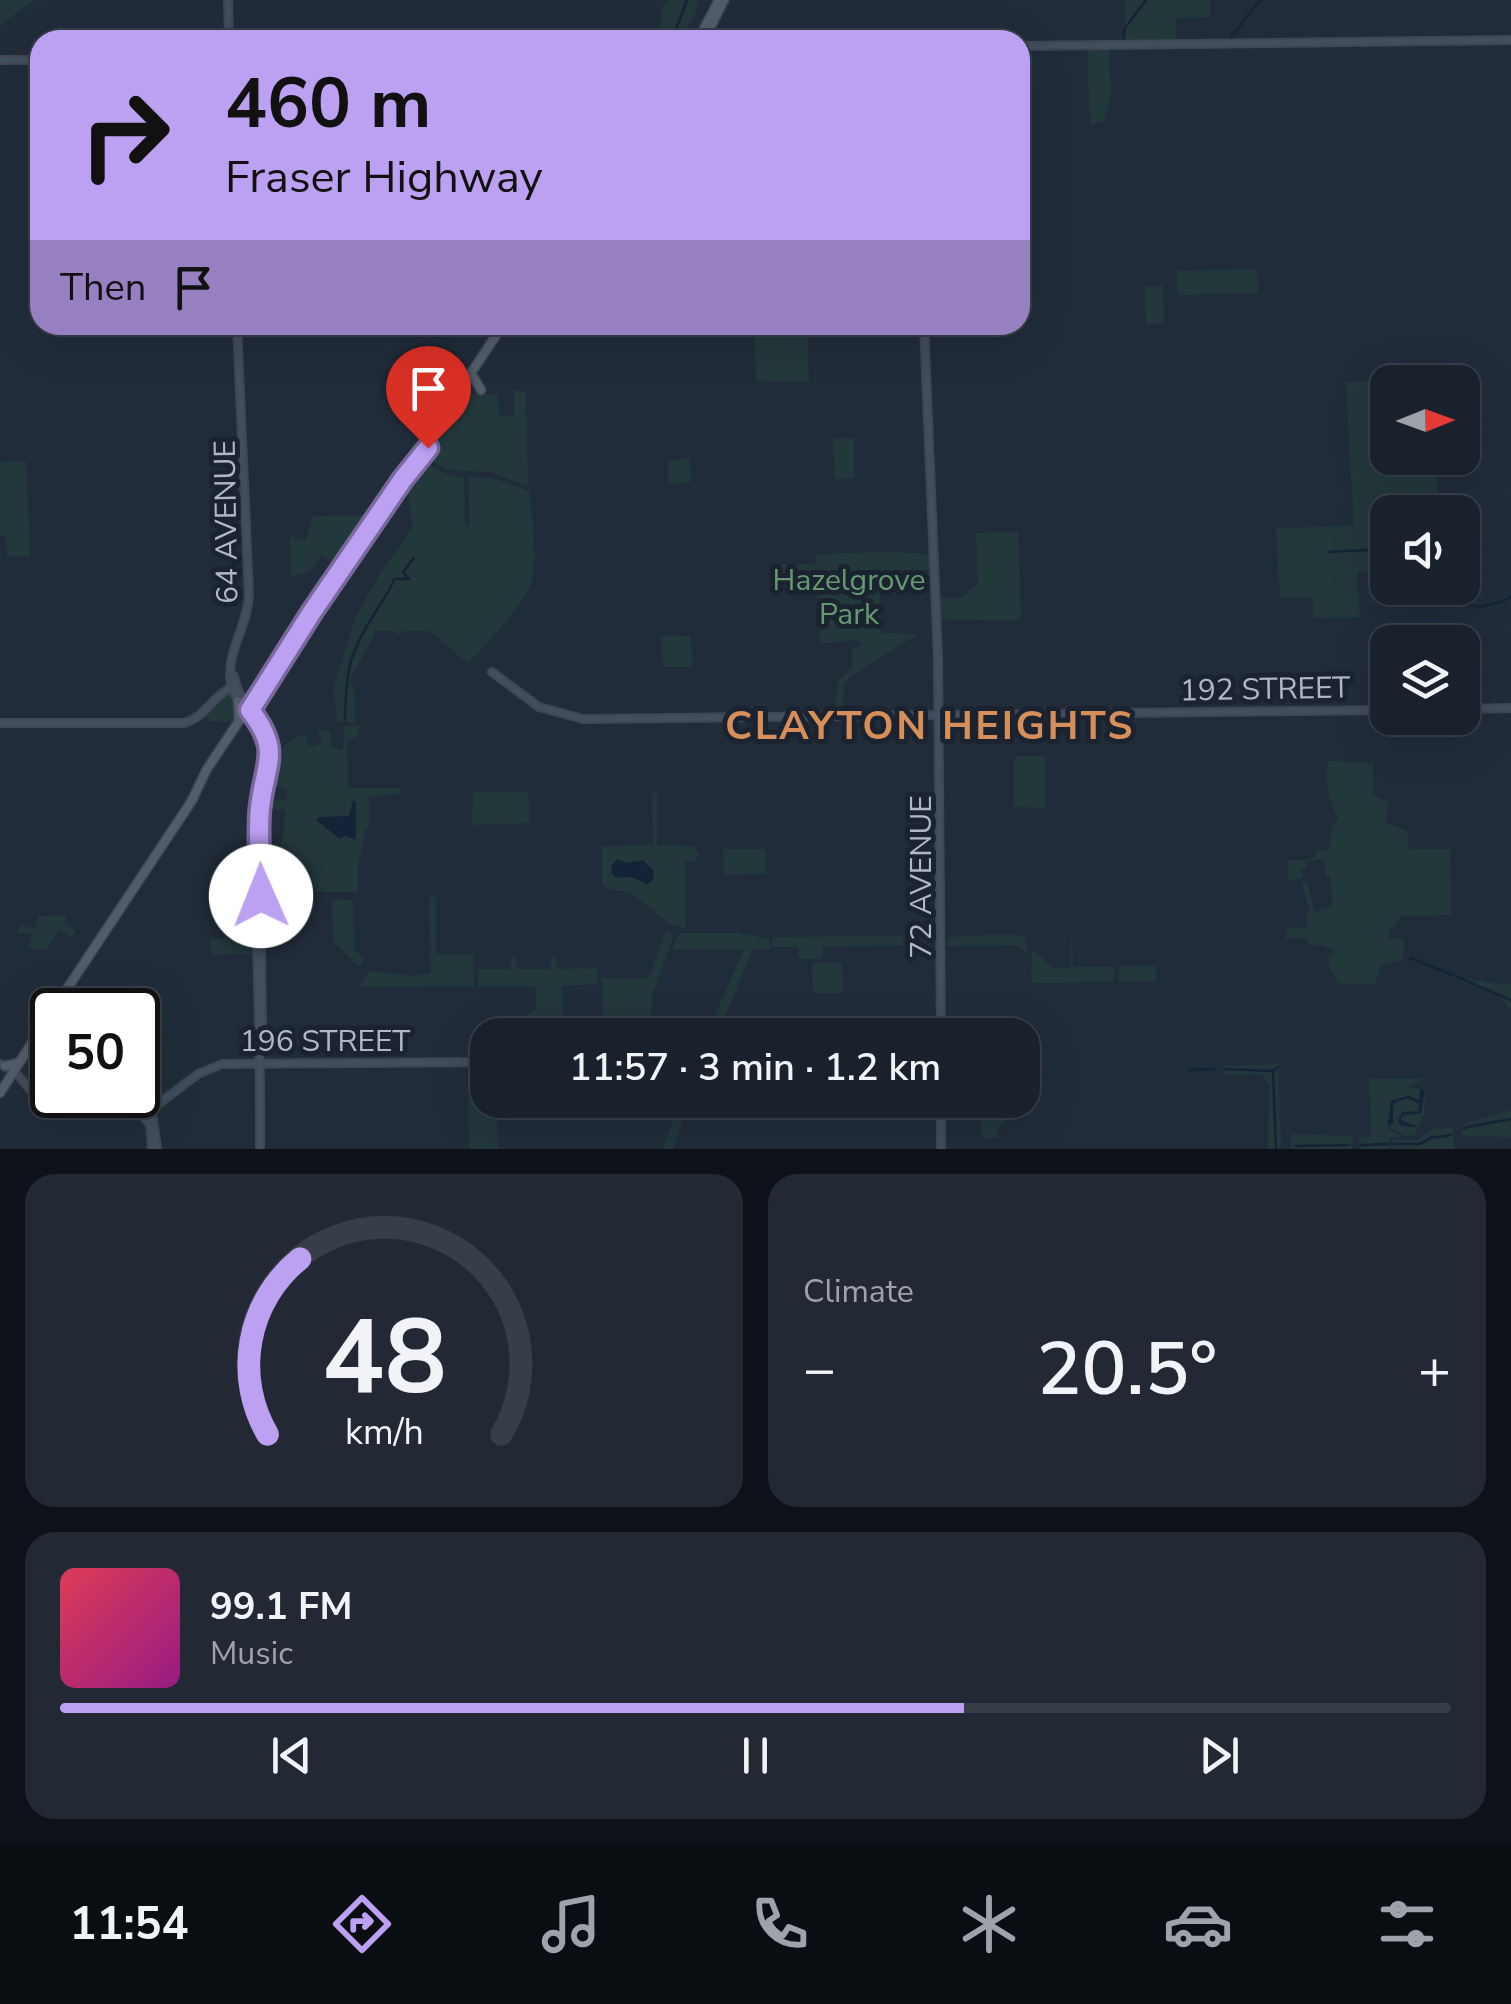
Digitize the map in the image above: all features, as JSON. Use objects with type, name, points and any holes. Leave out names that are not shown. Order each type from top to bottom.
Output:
[{"type":"main road","points":[[225,30],[226,0]]},
{"type":"main road","points":[[226,0],[226,30]]},
{"type":"main road","points":[[708,30],[722,0]]},
{"type":"main road","points":[[1030,46],[1511,40]]},
{"type":"main road","points":[[0,60],[30,60]]},
{"type":"main road","name":"64 AVENUE","points":[[240,335],[253,588],[249,625],[234,668],[240,699]]},
{"type":"main road","name":"64 AVENUE","points":[[232,687],[231,663],[249,602],[240,335]]},
{"type":"main road","points":[[457,399],[497,335]]},
{"type":"main road","name":"72 AVENUE","points":[[924,335],[940,716],[942,1018]]},
{"type":"main road","points":[[403,479],[415,468],[444,415],[488,358],[492,342]]},
{"type":"main road","points":[[474,378],[481,390]]},
{"type":"main road","points":[[452,387],[457,399]]},
{"type":"main road","points":[[69,988],[219,759],[254,697],[424,452]]},
{"type":"main road","points":[[249,602],[249,625]]},
{"type":"main road","points":[[192,800],[207,769],[281,666],[294,639]]},
{"type":"main road","points":[[491,673],[544,710],[566,717],[694,719]]},
{"type":"main road","points":[[0,723],[184,723],[201,716],[220,694],[232,687],[264,730],[270,745],[271,764],[259,802]]},
{"type":"main road","points":[[240,699],[254,697]]},
{"type":"main road","points":[[239,720],[240,699]]},
{"type":"main road","points":[[1480,709],[1511,708]]},
{"type":"main road","points":[[248,710],[265,742],[266,782]]},
{"type":"main road","name":"192 STREET","points":[[597,720],[1370,710]]},
{"type":"main road","name":"72 AVENUE","points":[[940,716],[944,1018]]},
{"type":"main road","name":"192 STREET","points":[[694,719],[940,716]]},
{"type":"main road","points":[[260,1149],[259,802],[265,770]]},
{"type":"main road","points":[[941,996],[944,1018]]},
{"type":"main road","points":[[0,1095],[30,1051]]},
{"type":"main road","name":"196 STREET","points":[[160,1103],[216,1066],[470,1062]]},
{"type":"main road","points":[[2,1065],[17,1070],[30,1086]]},
{"type":"main road","name":"196 STREET","points":[[160,1106],[172,1094]]},
{"type":"main road","points":[[148,1118],[154,1149]]},
{"type":"main road","points":[[151,1118],[155,1122]]},
{"type":"main road","points":[[154,1149],[156,1118]]},
{"type":"main road","points":[[941,1118],[943,1148]]},
{"type":"main road","points":[[943,1118],[943,1148]]},
{"type":"green space","points":[[0,0],[34,0],[0,25]]},
{"type":"green space","points":[[670,0],[698,1],[695,17],[686,30],[660,30],[663,5]]},
{"type":"green space","points":[[1125,0],[1210,0],[1210,17],[1176,18],[1176,40],[1125,40]]},
{"type":"green space","points":[[1087,50],[1109,50],[1111,97],[1103,122],[1090,124]]},
{"type":"green space","points":[[1257,269],[1258,293],[1178,295],[1177,271]]},
{"type":"green space","points":[[1163,286],[1164,323],[1146,324],[1145,287]]},
{"type":"green space","points":[[754,335],[807,335],[809,382],[756,381]]},
{"type":"green space","points":[[1370,381],[1370,475],[1437,475],[1437,495],[1370,495],[1370,572],[1357,572],[1360,617],[1314,618],[1312,598],[1280,598],[1276,528],[1354,526],[1346,382]]},
{"type":"green space","points":[[514,390],[526,392],[528,487],[492,472],[447,470],[427,458],[426,453],[466,393],[498,394],[499,416],[514,416]]},
{"type":"green space","points":[[835,438],[854,438],[854,478],[835,479]]},
{"type":"green space","points":[[690,458],[691,482],[668,484],[668,461]]},
{"type":"green space","points":[[26,461],[30,556],[7,557],[6,537],[0,536],[0,462]]},
{"type":"green space","points":[[424,462],[464,478],[465,527],[469,526],[469,477],[492,478],[529,491],[533,577],[515,611],[468,664],[430,631],[403,631],[400,635],[376,631],[350,680],[355,695],[355,723],[337,721],[334,686],[356,616],[413,527],[406,484]]},
{"type":"green space","points":[[376,515],[340,568],[322,555],[310,571],[291,577],[290,536],[305,541],[313,516]]},
{"type":"green space","points":[[1018,532],[1021,618],[939,619],[937,598],[960,598],[978,584],[976,533]]},
{"type":"green space","name":"Hazelgrove Park","points":[[816,554],[931,554],[932,570],[879,571],[881,633],[918,634],[851,676],[844,685],[842,713],[834,713],[838,681],[852,667],[852,647],[861,644],[856,640],[820,644]]},
{"type":"green space","points":[[777,564],[815,564],[815,587],[777,587]]},
{"type":"green space","points":[[665,635],[690,636],[693,667],[664,667],[661,639]]},
{"type":"green space","points":[[224,693],[231,693],[237,708],[235,722],[208,721],[206,714]]},
{"type":"green space","points":[[344,726],[362,726],[357,731],[359,735],[347,741],[348,788],[400,788],[400,794],[369,796],[369,828],[358,865],[358,892],[264,892],[262,882],[270,879],[275,854],[283,840],[285,810],[268,808],[269,802],[287,799],[287,789],[273,786],[284,745],[305,733],[309,746],[322,744],[317,730],[331,731],[331,747],[343,750]]},
{"type":"green space","points":[[1017,756],[1045,756],[1046,808],[1014,807]]},
{"type":"green space","points":[[1328,761],[1373,763],[1373,795],[1389,802],[1385,822],[1407,831],[1409,849],[1450,849],[1451,915],[1402,916],[1388,938],[1404,939],[1403,959],[1381,966],[1375,985],[1339,983],[1328,956],[1334,953],[1333,948],[1308,944],[1307,938],[1285,938],[1287,929],[1307,927],[1306,915],[1310,911],[1301,882],[1307,882],[1315,912],[1333,906],[1330,876],[1326,876],[1323,859],[1306,862],[1307,867],[1301,870],[1303,878],[1288,881],[1288,860],[1309,860],[1316,856],[1316,850],[1329,850],[1332,827],[1339,819],[1328,791]]},
{"type":"green space","points":[[473,792],[528,792],[530,823],[472,825]]},
{"type":"green space","points":[[652,793],[657,793],[657,845],[693,846],[699,854],[695,861],[685,861],[686,929],[669,923],[631,894],[602,884],[602,846],[653,845]]},
{"type":"green space","points":[[723,849],[765,849],[766,874],[724,875]]},
{"type":"green space","points":[[429,897],[436,897],[436,954],[473,954],[474,986],[358,987],[369,971],[413,976],[431,973]]},
{"type":"green space","points":[[332,899],[353,900],[354,950],[365,959],[359,967],[333,941]]},
{"type":"green space","points":[[68,915],[64,923],[76,931],[72,937],[59,929],[47,949],[28,949],[33,934],[17,933],[20,925],[34,929],[39,916]]},
{"type":"green space","points":[[666,929],[673,936],[652,997],[651,1018],[603,1018],[602,978],[645,979],[651,973]]},
{"type":"green space","points":[[679,933],[739,933],[769,939],[770,949],[753,949],[724,1018],[713,1018],[744,950],[672,949]]},
{"type":"green space","points":[[1071,934],[1073,967],[1114,967],[1114,982],[1032,983],[1031,951],[1052,968],[1071,967]]},
{"type":"green space","points":[[901,936],[904,945],[823,947],[822,959],[799,959],[798,947],[772,947],[776,937]]},
{"type":"green space","points":[[254,937],[255,954],[211,955],[211,939]]},
{"type":"green space","points":[[950,937],[1025,937],[1028,954],[1016,945],[946,946]]},
{"type":"green space","points":[[511,956],[516,956],[517,969],[551,969],[551,956],[556,956],[557,969],[597,968],[598,984],[562,986],[563,1018],[527,1018],[536,1009],[535,986],[478,986],[478,969],[511,969]]},
{"type":"green space","points":[[812,963],[842,963],[843,993],[813,993]]},
{"type":"green space","points":[[1119,966],[1156,966],[1156,981],[1119,982]]},
{"type":"green space","points":[[1459,978],[1511,985],[1511,1010],[1498,995],[1460,982]]},
{"type":"green space","points":[[1278,1064],[1281,1149],[1268,1149],[1269,1085],[1261,1074],[1223,1075],[1223,1066]]},
{"type":"green space","points":[[1369,1079],[1425,1079],[1406,1087],[1424,1090],[1419,1093],[1419,1101],[1408,1096],[1392,1100],[1386,1127],[1404,1138],[1389,1137],[1389,1149],[1360,1149],[1361,1138],[1371,1137]]},
{"type":"green space","points":[[1424,1090],[1424,1115],[1414,1135],[1405,1136],[1390,1127],[1396,1101],[1409,1098],[1419,1103],[1418,1112],[1402,1112],[1398,1118],[1401,1125],[1416,1128],[1402,1123],[1401,1116],[1420,1114]]},
{"type":"green space","points":[[470,1100],[470,1118],[497,1118],[498,1148],[510,1149],[469,1149]]},
{"type":"green space","points":[[1511,1110],[1511,1137],[1462,1136],[1461,1125]]},
{"type":"green space","points":[[675,1118],[683,1118],[673,1149],[662,1149]]},
{"type":"green space","points":[[981,1118],[1006,1118],[999,1126],[998,1137],[1010,1137],[982,1139]]},
{"type":"green space","points":[[1453,1128],[1454,1149],[1391,1149],[1392,1140],[1418,1140],[1432,1129]]},
{"type":"green space","points":[[1291,1134],[1352,1136],[1353,1149],[1291,1149]]},
{"type":"water","points":[[353,800],[356,840],[346,836],[340,839],[316,820],[349,816]]},
{"type":"water","points":[[617,859],[626,863],[643,860],[653,870],[654,878],[647,885],[633,878],[616,878],[611,866]]},
{"type":"water","points":[[1420,1089],[1425,1091],[1421,1113],[1403,1115],[1400,1120],[1418,1127],[1398,1122],[1402,1112],[1419,1111],[1419,1104],[1408,1098],[1393,1103],[1393,1123],[1388,1126],[1391,1101],[1409,1096],[1419,1100]]},
{"type":"waterway","points":[[676,30],[687,0]]},
{"type":"waterway","points":[[1124,39],[1125,28],[1146,0]]},
{"type":"waterway","points":[[1230,39],[1260,0]]},
{"type":"waterway","points":[[1328,552],[1370,550]]},
{"type":"waterway","points":[[345,720],[354,652],[394,579],[409,579],[403,572],[414,558]]},
{"type":"waterway","points":[[1470,605],[1491,605],[1511,597]]},
{"type":"waterway","points":[[1410,958],[1453,975]]},
{"type":"waterway","points":[[1457,977],[1511,1000]]},
{"type":"waterway","points":[[1224,1069],[1273,1071],[1278,1067]]},
{"type":"waterway","points":[[1189,1070],[1214,1069]]},
{"type":"waterway","points":[[1273,1071],[1276,1149]]},
{"type":"waterway","points":[[1463,1128],[1511,1119]]},
{"type":"waterway","points":[[1392,1144],[1420,1144],[1451,1135]]},
{"type":"waterway","points":[[1361,1145],[1387,1144]]},
{"type":"waterway","points":[[1296,1146],[1350,1145]]},
{"type":"district","name":"CLAYTON HEIGHTS","points":[[930,725]]},
{"type":"route","points":[[261,896],[260,806],[271,750],[268,736],[250,710],[312,612],[428,448]]}]
